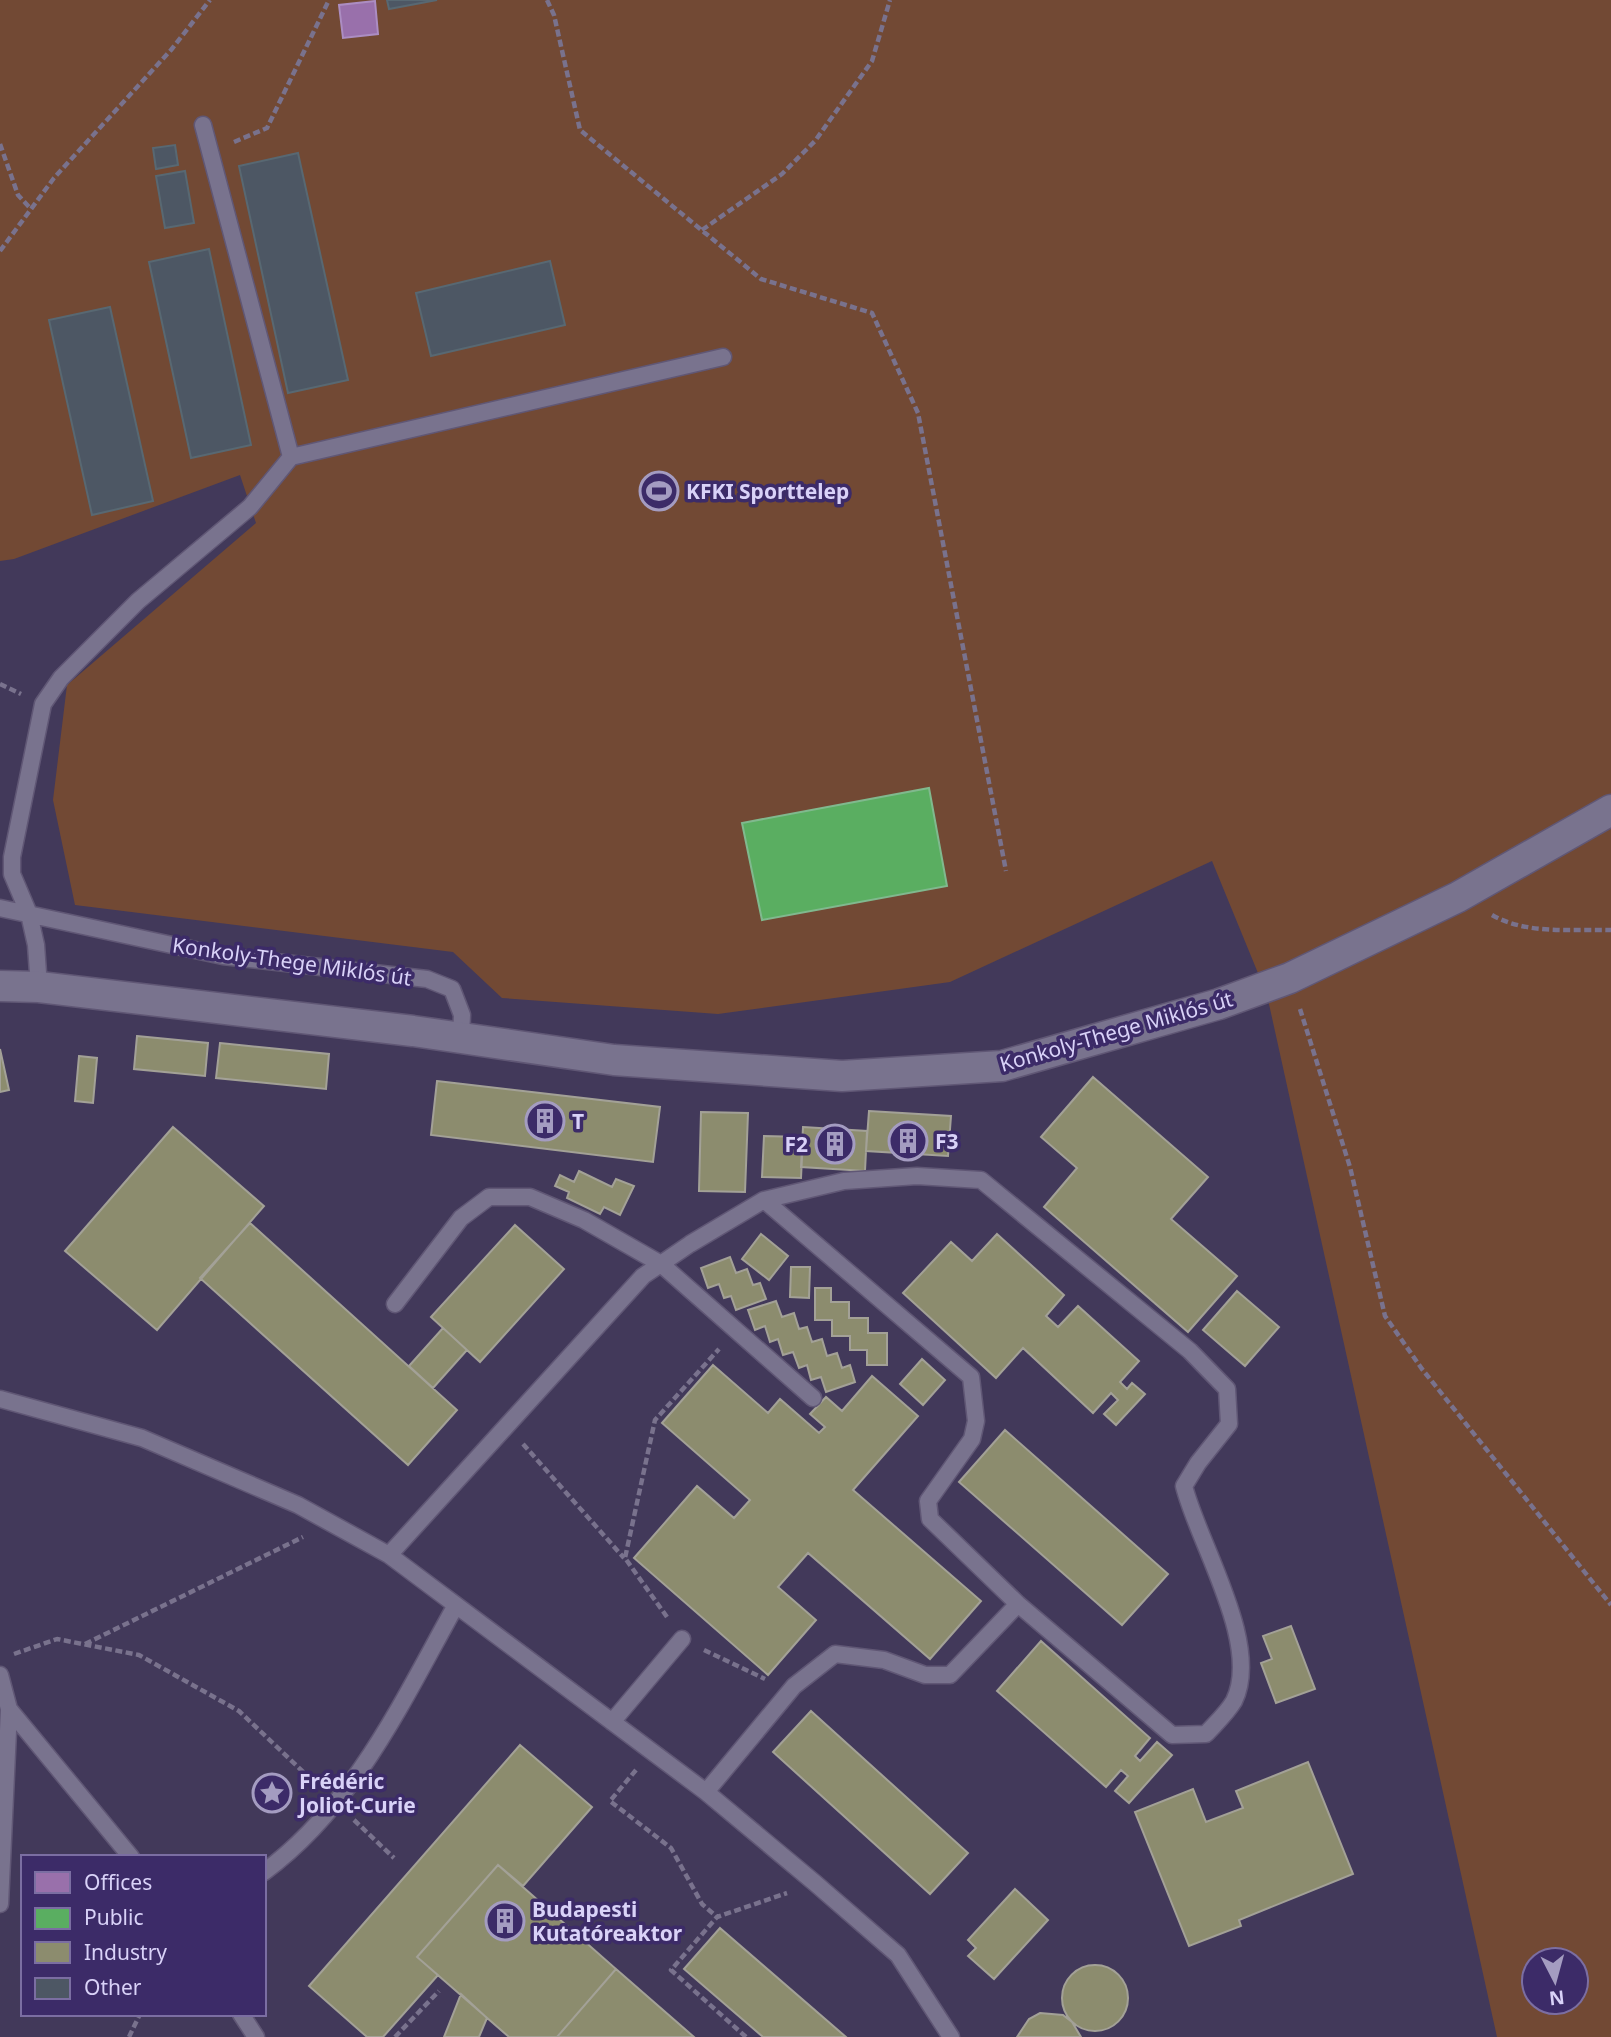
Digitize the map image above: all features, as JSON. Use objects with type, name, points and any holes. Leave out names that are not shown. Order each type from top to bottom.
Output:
[{"type":"street","name":"Konkoly-Thege Miklós út","points":[[0,986],[39,987],[461,1037],[614,1060],[842,1076],[1002,1066],[1219,1004],[1290,978],[1458,897],[1611,810]]},
{"type":"lane","points":[[203,125],[291,457]]},
{"type":"lane","points":[[39,987],[29,914],[12,874],[12,857],[43,704],[61,678],[138,601],[250,507],[291,457],[723,357]]},
{"type":"lane","name":"Konkoly-Thege Miklós út","points":[[0,908],[223,956],[427,979],[452,989],[462,1015],[461,1037]]},
{"type":"lane","points":[[389,1555],[643,1276],[661,1264],[764,1200],[844,1181],[917,1175],[981,1180],[1190,1351],[1227,1389],[1230,1424],[1198,1463],[1184,1486],[1192,1516],[1225,1589],[1242,1656],[1234,1700],[1206,1734],[1172,1735],[1018,1604],[930,1519],[928,1501],[972,1439],[976,1421],[971,1377],[764,1200]]},
{"type":"lane","points":[[395,1304],[461,1218],[489,1197],[530,1197],[584,1220],[661,1264],[813,1398]]},
{"type":"lane","points":[[0,1399],[142,1438],[298,1505],[389,1555],[706,1792],[815,1883],[898,1955],[944,2034]]},
{"type":"lane","points":[[706,1792],[793,1686],[835,1654],[884,1660],[925,1675],[950,1675],[1018,1604]]},
{"type":"lane","points":[[266,1871],[291,1852],[368,1761],[456,1605]]},
{"type":"lane","points":[[612,1722],[682,1639]]},
{"type":"lane","points":[[0,1675],[9,1709],[0,1904]]},
{"type":"lane","points":[[9,1709],[129,1855]]},
{"type":"lane","points":[[242,2016],[256,2037]]},
{"type":"path","points":[[0,251],[54,178],[171,50],[210,0]]},
{"type":"path","points":[[210,152],[267,128],[329,0]]},
{"type":"path","points":[[547,0],[554,15],[580,130],[761,279],[872,313],[918,412],[1006,871]]},
{"type":"path","points":[[702,230],[782,174],[815,141],[872,61],[890,0]]},
{"type":"path","points":[[0,144],[18,195],[31,209]]},
{"type":"path","points":[[1458,897],[1506,923],[1534,928],[1611,930]]},
{"type":"path","points":[[1290,978],[1350,1167],[1385,1316],[1422,1369],[1611,1605]]},
{"type":"path","points":[[625,1558],[655,1420],[736,1330]]},
{"type":"path","points":[[507,1426],[625,1558],[682,1639],[760,1678],[793,1686]]},
{"type":"path","points":[[85,1644],[332,1524]]},
{"type":"path","points":[[10,1654],[57,1639],[139,1655],[239,1711],[394,1858]]},
{"type":"path","points":[[652,1751],[610,1801],[671,1848],[702,1904],[717,1917]]},
{"type":"path","points":[[746,2037],[671,1970],[717,1917],[815,1883]]},
{"type":"path","points":[[395,2037],[439,1991]]},
{"type":"path","points":[[129,2037],[140,2016]]},
{"type":"shaded area","points":[[0,0],[1611,0],[1611,2037],[1497,2037],[1267,995],[1212,861],[950,982],[718,1014],[502,998],[453,952],[75,905],[53,800],[67,685],[256,523],[240,475],[14,559],[0,561]]},
{"type":"building: Offices","points":[[375,1],[378,34],[343,38],[339,5]]},
{"type":"building: Public","points":[[929,788],[947,886],[762,920],[742,823]]},
{"type":"building: Industry","points":[[137,1036],[208,1043],[205,1076],[134,1069]]},
{"type":"building: Industry","points":[[220,1043],[329,1054],[326,1089],[216,1078]]},
{"type":"building: Industry","points":[[0,1049],[9,1090],[0,1092]]},
{"type":"building: Industry","points":[[79,1056],[97,1058],[93,1103],[75,1101]]},
{"type":"building: Industry","points":[[1093,1077],[1208,1177],[1171,1219],[1237,1276],[1188,1332],[1044,1207],[1077,1168],[1041,1137]]},
{"type":"building: Industry","name":"T","points":[[437,1081],[660,1107],[653,1162],[431,1135]]},
{"type":"building: Industry","name":"F3","points":[[869,1111],[951,1116],[948,1156],[866,1151]]},
{"type":"building: Industry","points":[[701,1112],[748,1113],[745,1192],[699,1191]]},
{"type":"building: Industry","points":[[173,1127],[264,1206],[157,1330],[65,1251]]},
{"type":"building: Industry","name":"F2","points":[[803,1127],[867,1131],[865,1171],[801,1167]]},
{"type":"building: Industry","points":[[764,1136],[803,1137],[801,1178],[762,1177]]},
{"type":"building: Industry","points":[[579,1171],[612,1187],[616,1179],[634,1186],[620,1215],[604,1207],[600,1214],[567,1198],[569,1192],[555,1186],[560,1175],[574,1182]]},
{"type":"building: Industry","points":[[250,1223],[457,1410],[408,1465],[200,1278]]},
{"type":"building: Industry","points":[[515,1225],[564,1269],[480,1362],[431,1317]]},
{"type":"building: Industry","points":[[761,1234],[788,1256],[769,1280],[742,1259]]},
{"type":"building: Industry","points":[[997,1234],[1064,1295],[1046,1316],[1058,1327],[1078,1306],[1139,1361],[1120,1382],[1127,1389],[1132,1383],[1145,1394],[1116,1425],[1104,1414],[1118,1400],[1111,1393],[1093,1413],[1023,1348],[996,1378],[903,1293],[951,1242],[972,1261]]},
{"type":"building: Industry","points":[[730,1257],[736,1273],[747,1269],[753,1285],[760,1283],[766,1299],[736,1310],[731,1296],[724,1298],[719,1284],[708,1288],[701,1268]]},
{"type":"building: Industry","points":[[791,1267],[810,1267],[809,1298],[790,1297]]},
{"type":"building: Industry","points":[[815,1288],[831,1288],[831,1302],[849,1302],[849,1318],[868,1318],[868,1333],[887,1333],[887,1365],[867,1365],[867,1350],[850,1350],[850,1336],[832,1336],[832,1320],[815,1320]]},
{"type":"building: Industry","points":[[1237,1291],[1279,1327],[1245,1366],[1203,1330]]},
{"type":"building: Industry","points":[[776,1301],[782,1317],[794,1313],[799,1329],[807,1327],[812,1342],[822,1339],[827,1356],[837,1353],[842,1368],[850,1365],[855,1382],[826,1392],[821,1377],[811,1380],[807,1365],[799,1368],[793,1352],[783,1355],[778,1339],[770,1342],[765,1326],[755,1330],[748,1310]]},
{"type":"building: Industry","points":[[443,1328],[467,1350],[433,1388],[409,1366]]},
{"type":"building: Industry","points":[[922,1359],[945,1380],[923,1405],[900,1384]]},
{"type":"building: Industry","points":[[713,1365],[768,1413],[780,1399],[819,1433],[825,1427],[810,1414],[826,1397],[842,1411],[872,1376],[918,1416],[853,1490],[981,1601],[930,1659],[808,1553],[778,1587],[816,1620],[768,1675],[634,1558],[697,1486],[734,1518],[750,1500],[662,1423]]},
{"type":"building: Industry","points":[[1005,1430],[1168,1574],[1122,1625],[959,1482]]},
{"type":"building: Industry","points":[[1291,1626],[1315,1689],[1276,1703],[1261,1663],[1272,1659],[1263,1636]]},
{"type":"building: Industry","points":[[1041,1641],[1150,1738],[1135,1756],[1140,1761],[1157,1742],[1172,1755],[1129,1803],[1115,1791],[1128,1776],[1121,1770],[1106,1787],[997,1691]]},
{"type":"building: Industry","points":[[811,1711],[968,1853],[930,1894],[773,1752]]},
{"type":"building: Industry","points":[[520,1745],[592,1807],[523,1886],[498,1865],[417,1957],[438,1975],[383,2037],[367,2037],[309,1986]]},
{"type":"building: Industry","points":[[1308,1762],[1353,1874],[1239,1920],[1241,1926],[1189,1946],[1135,1812],[1193,1789],[1206,1822],[1243,1808],[1236,1791]]},
{"type":"building: Industry","name":"Budapesti Kutatóreaktor","points":[[498,1865],[616,1969],[557,2037],[509,2037],[417,1957]]},
{"type":"building: Industry","points":[[1015,1889],[1048,1920],[994,1979],[968,1956],[976,1948],[968,1940]]},
{"type":"building: Industry","points":[[720,1928],[846,2037],[763,2037],[684,1969]]},
{"type":"building: Industry","points":[[1101,1965],[1119,1974],[1126,1985],[1126,2011],[1119,2022],[1108,2029],[1089,2031],[1071,2022],[1064,2011],[1062,1992],[1071,1974],[1082,1967]]},
{"type":"building: Industry","points":[[616,1969],[694,2037],[557,2037]]},
{"type":"building: Industry","points":[[461,1994],[487,2018],[479,2037],[444,2037]]},
{"type":"building: Industry","points":[[1040,2013],[1063,2015],[1072,2022],[1081,2037],[1017,2037],[1029,2019]]},
{"type":"building: Other","points":[[387,0],[437,0],[389,9]]},
{"type":"building: Other","points":[[175,145],[178,165],[156,169],[153,148]]},
{"type":"building: Other","points":[[298,153],[348,380],[288,393],[239,166]]},
{"type":"building: Other","points":[[185,171],[194,223],[165,228],[156,176]]},
{"type":"building: Other","points":[[209,249],[251,445],[191,458],[149,262]]},
{"type":"building: Other","points":[[550,261],[565,325],[431,356],[416,293]]},
{"type":"building: Other","points":[[110,307],[153,501],[92,515],[49,320]]},
{"type":"place","name":"KFKI Sporttelep","points":[[659,491]]},
{"type":"place","name":"T","points":[[545,1121]]},
{"type":"place","name":"F3","points":[[908,1141]]},
{"type":"place","name":"F2","points":[[835,1144]]},
{"type":"place","name":"Frédéric Joliot-Curie","points":[[272,1793]]},
{"type":"place","name":"Budapesti Kutatóreaktor","points":[[505,1921]]}]
